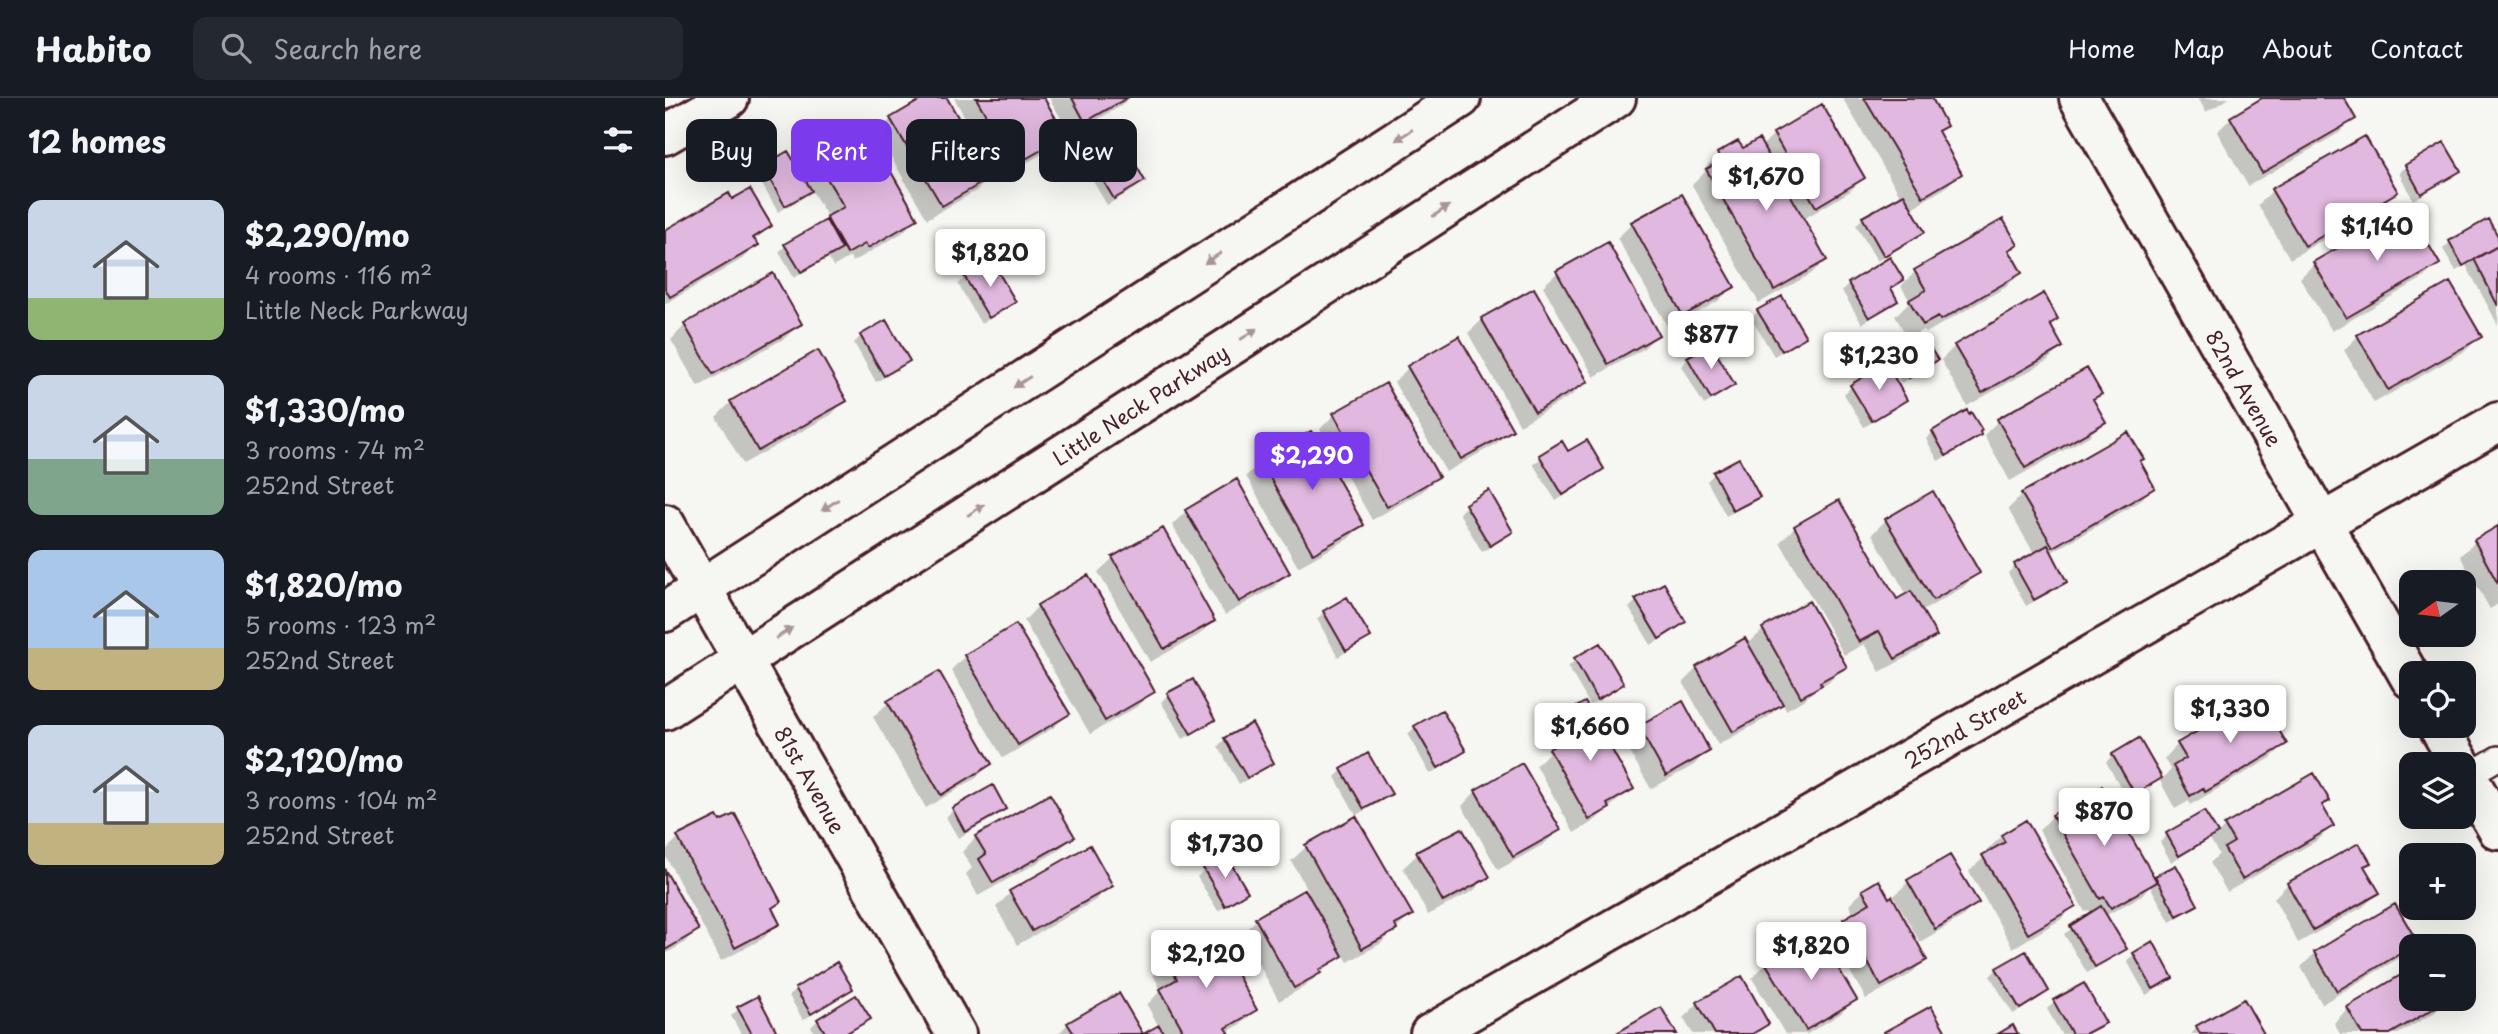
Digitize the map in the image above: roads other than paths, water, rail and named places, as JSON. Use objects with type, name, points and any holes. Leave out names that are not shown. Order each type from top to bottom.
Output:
[{"type":"street","points":[[665,135],[729,98]]},
{"type":"street","points":[[665,612],[1461,98]]},
{"type":"street","name":"Little Neck Parkway","points":[[665,710],[1615,98]]},
{"type":"street","name":"82nd Avenue","points":[[2079,98],[2401,661]]},
{"type":"street","name":"252nd Street","points":[[1430,1034],[2498,422]]},
{"type":"street","name":"81st Avenue","points":[[665,524],[956,1034]]},
{"type":"street","points":[[2448,738],[2460,752]]},
{"type":"street","points":[[2476,777],[2498,830]]}]
